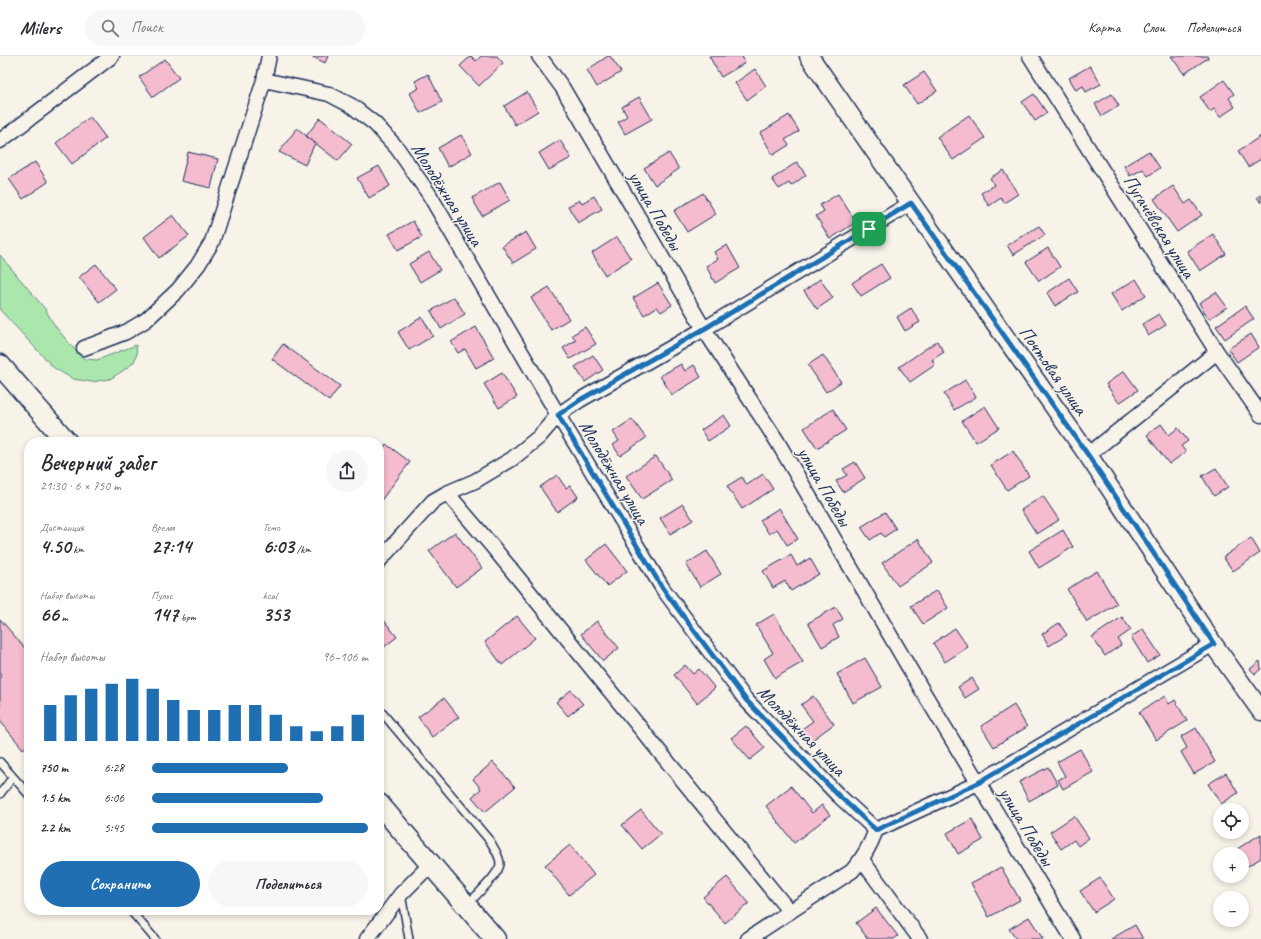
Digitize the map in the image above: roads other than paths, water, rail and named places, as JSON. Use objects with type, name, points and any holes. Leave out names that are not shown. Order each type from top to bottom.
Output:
[{"type":"main road","points":[[0,365],[63,437]]},
{"type":"main road","points":[[384,810],[495,939]]},
{"type":"street","points":[[0,141],[112,56]]},
{"type":"street","points":[[84,348],[126,332],[146,320],[178,290],[198,265],[212,242],[264,80],[269,56]]},
{"type":"street","name":"улица Победы","points":[[539,56],[562,87],[704,329],[776,441],[918,683],[1073,939]]},
{"type":"street","name":"Почтовая улица","points":[[809,56],[1088,455],[1214,644],[1261,711]]},
{"type":"street","name":"Пугачёвская улица","points":[[1030,56],[1217,352],[1261,415]]},
{"type":"street","name":"Молодёжная улица","points":[[264,80],[329,94],[352,106],[375,124],[397,148],[429,194],[558,415],[663,589],[746,700],[837,794],[876,830]]},
{"type":"street","points":[[384,555],[433,501],[447,493],[475,481],[512,459],[539,437],[558,415],[580,400],[704,329],[911,203]]},
{"type":"street","points":[[1088,455],[1217,352]]},
{"type":"street","points":[[447,493],[790,912]]},
{"type":"street","points":[[748,939],[852,871],[862,860],[869,848],[876,830],[978,783],[1214,644]]},
{"type":"street","points":[[862,860],[920,939]]},
{"type":"street","points":[[367,939],[401,894],[431,864]]},
{"type":"lane","points":[[384,715],[490,841],[498,854],[500,865],[496,873],[466,905]]},
{"type":"lane","points":[[0,762],[24,789]]},
{"type":"lane","points":[[0,794],[13,777]]},
{"type":"lane","points":[[401,894],[408,939]]},
{"type":"lane","points":[[134,915],[155,939]]}]
